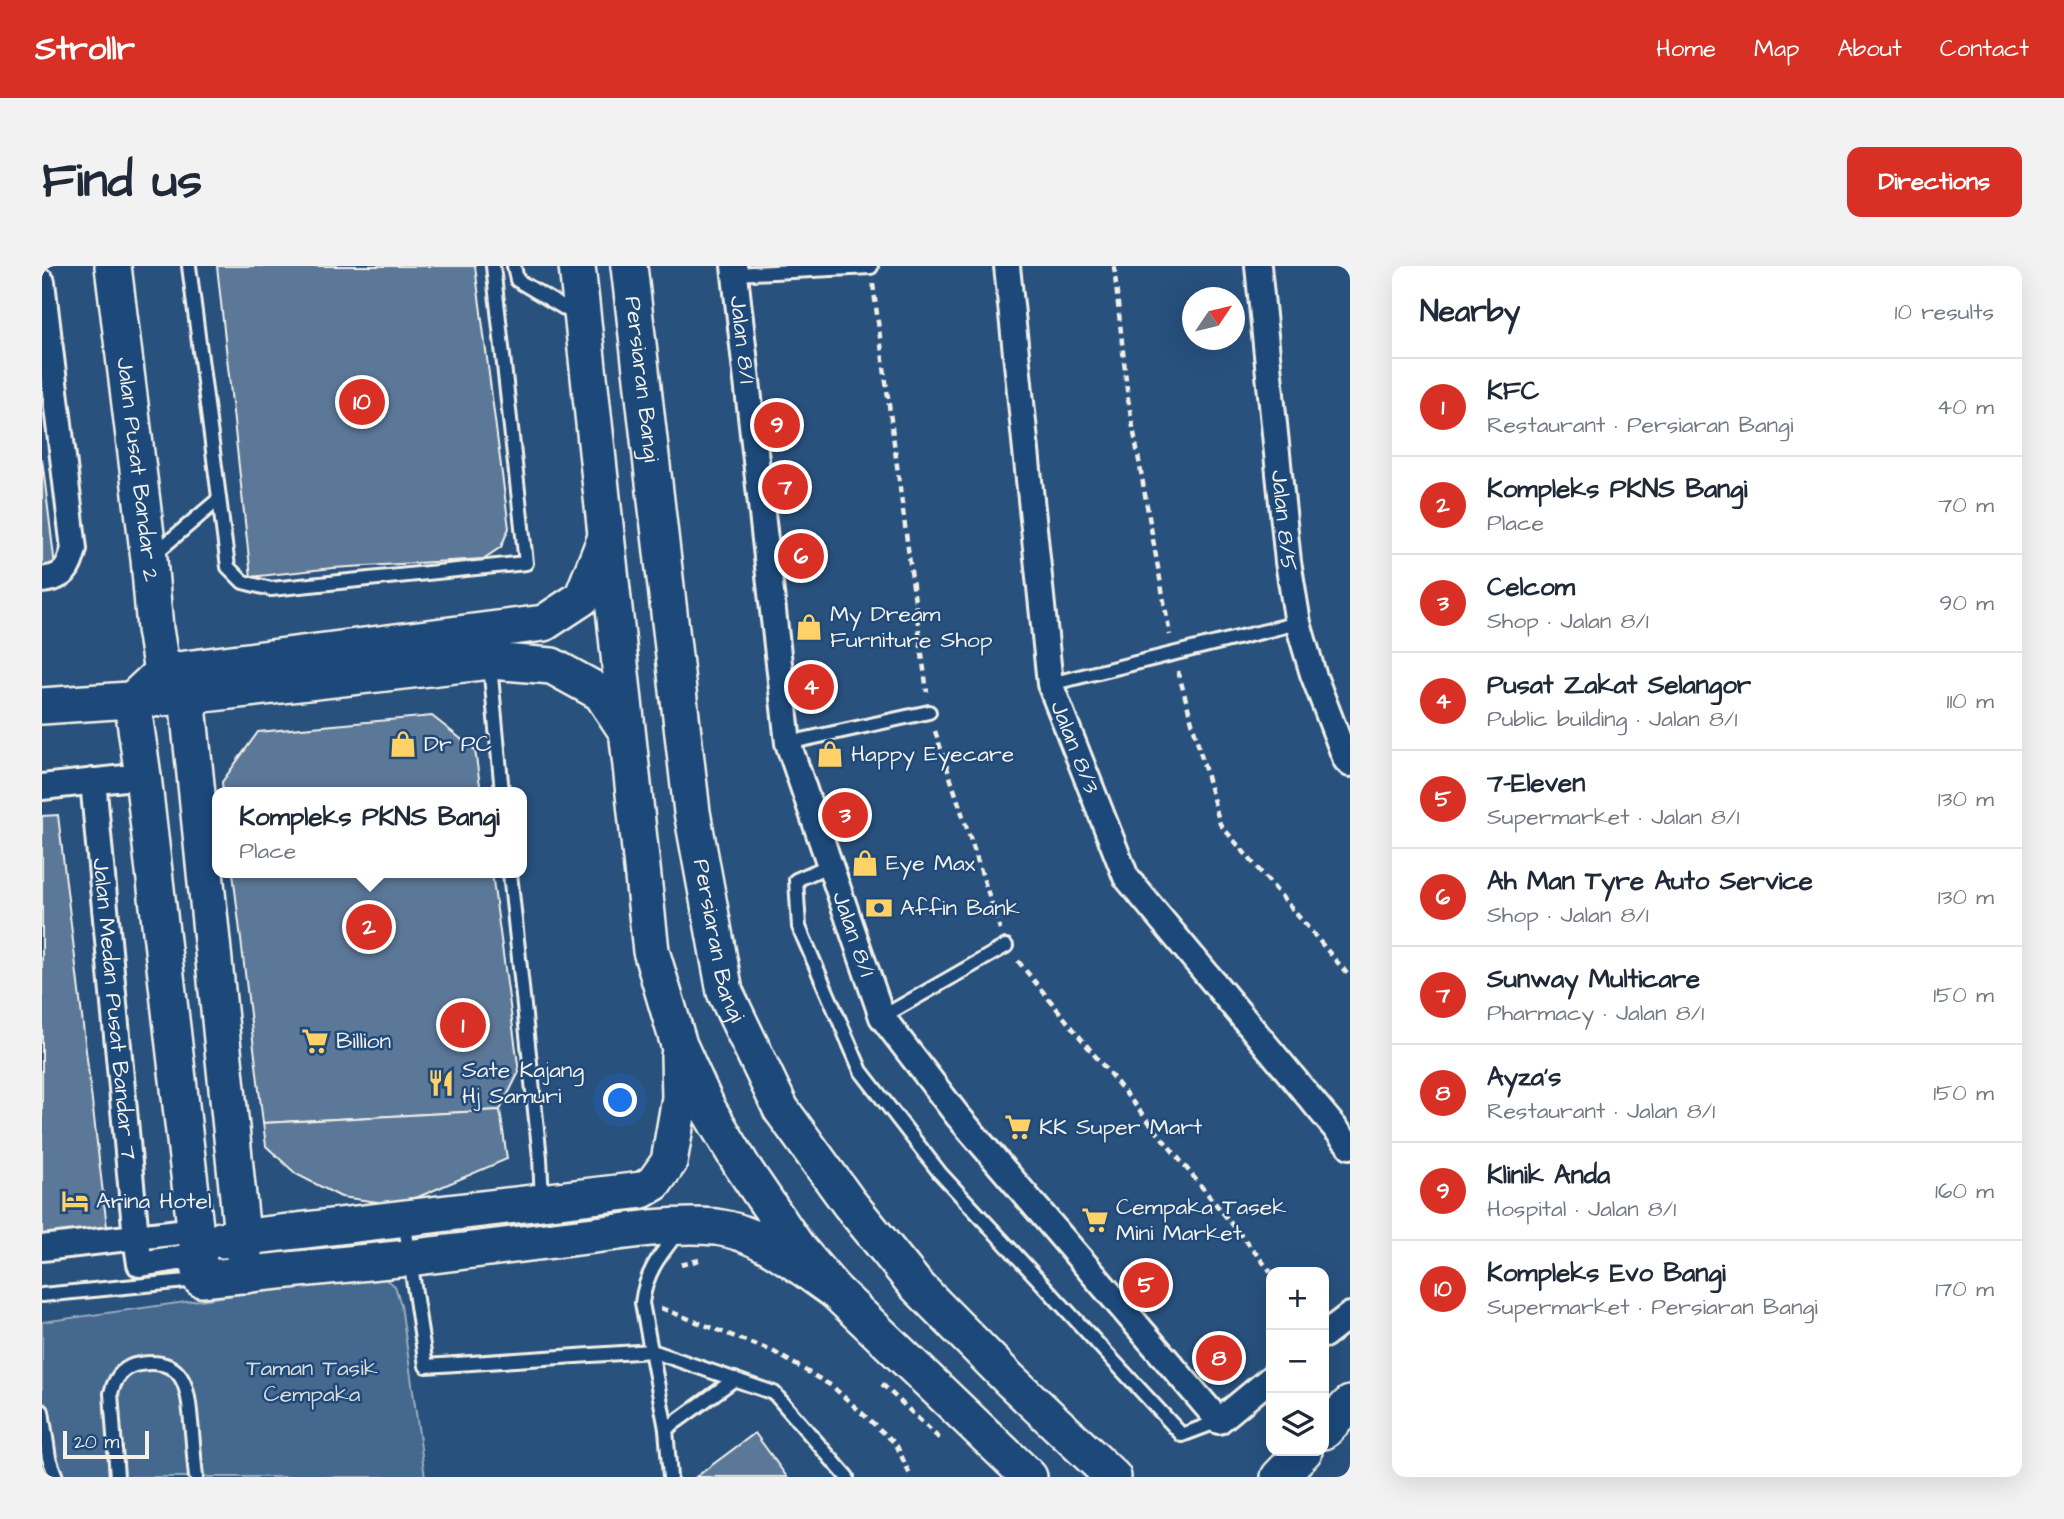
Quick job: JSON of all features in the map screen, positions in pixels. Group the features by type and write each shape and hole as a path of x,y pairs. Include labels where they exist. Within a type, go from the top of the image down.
{"street":[{"name":"Jalan Pusat Bandar 2","path":"113,266 162,672"},
{"path":"577,266 651,951 679,1045 708,1109 742,1166 797,1247 835,1291 1028,1477"},
{"name":"Persiaran Bangi","path":"629,266 692,812 725,992 781,1109 849,1203 915,1284 1010,1380 1113,1477"},
{"name":"Jalan 8/3","path":"1007,266 1050,684 1126,877 1350,1146"},
{"name":"Jalan 8/5","path":"1258,266 1288,562 1298,622 1313,674 1346,760 1350,764"},
{"name":"Jalan 8/1","path":"734,270 788,743 882,1017 957,1115 1219,1421"},
{"path":"42,282 74,549 69,567 58,578 42,580"},
{"path":"132,700 162,672 544,623 582,598 606,537"},
{"path":"42,706 187,696 490,661 552,666 601,693 627,732"},
{"path":"162,672 187,696 246,1275"},
{"path":"132,700 198,1252"},
{"path":"42,787 143,776"},
{"name":"Jalan Medan Pusat Bandar 7","path":"93,781 140,1264 198,1252"},
{"path":"198,1252 243,1237 642,1190 654,1183 669,1163 680,1098 679,1045"},
{"path":"642,1190 668,1227"},
{"path":"198,1252 246,1275 668,1227 719,1227 748,1236 782,1254 835,1291"},
{"path":"42,1248 136,1237"},
{"path":"1329,1331 1350,1315"},
{"path":"1219,1421 1266,1382"},
{"path":"1329,1426 1350,1404"},
{"path":"1279,1477 1299,1456"}],"lane":[{"path":"189,266 228,567 243,582 271,589 526,563 493,266"},
{"path":"514,266 517,280 582,319"},
{"path":"734,270 871,267"},
{"path":"149,559 219,499"},
{"path":"1050,684 1298,622"},
{"path":"490,661 502,787"},
{"path":"788,743 929,712"},
{"path":"830,865 796,880 799,927 861,1071 940,1172 1182,1435 1219,1421"},
{"path":"511,878 540,1158 542,1202"},
{"path":"882,1017 1006,946"},
{"path":"404,1219 426,1366 652,1351 774,1393 847,1477"},
{"path":"668,1227 644,1289 642,1303 666,1429 670,1477"},
{"path":"42,1296 198,1252"},
{"path":"117,1477 111,1393 114,1381 123,1370 137,1364 160,1362 173,1368 183,1380 189,1394 196,1477"},
{"path":"666,1429 735,1379"},
{"path":"42,1411 48,1458 56,1477"}],"path":[{"path":"871,267 929,712 1006,946 1268,1267"},
{"path":"651,1271 670,1280 683,1263 702,1259"},
{"path":"642,1303 665,1309 774,1352 832,1386 896,1444 911,1477"},
{"path":"877,1379 944,1443"}],"green space":[{"name":"Taman Tasik Cempaka","path":"379,1275 395,1286 401,1305 425,1477 42,1477 42,1322"}],"building":[{"path":"217,266 475,266 509,528 501,547 483,559 333,568 251,577"},
{"path":"42,458 55,566 42,568"},
{"path":"432,716 475,750 480,787 222,787 222,782 258,732"},
{"path":"58,815 107,1227 42,1235 42,816"},
{"path":"234,878 493,878 519,1072 500,1110 263,1123"},
{"path":"500,1110 507,1159 418,1197 385,1203 341,1197 296,1174 266,1146 263,1123"},
{"path":"755,1433 787,1477 696,1477"}],"place":[{"name":"Kompleks Evo Bangi","path":"362,402"},
{"name":"Klinik Anda","path":"777,425"},
{"name":"Sunway Multicare","path":"785,487"},
{"name":"Ah Man Tyre Auto Service","path":"801,556"},
{"name":"My Dream Furniture Shop","path":"809,627"},
{"name":"Pusat Zakat Selangor","path":"811,687"},
{"name":"Dr PC","path":"403,744"},
{"name":"Happy Eyecare","path":"830,754"},
{"name":"Celcom","path":"845,815"},
{"name":"Eye Max","path":"865,863"},
{"name":"Affin Bank","path":"879,908"},
{"name":"Kompleks PKNS Bangi","path":"369,927"},
{"name":"KFC","path":"463,1025"},
{"name":"Billion","path":"315,1041"},
{"name":"Sate Kajang Hj Samuri","path":"441,1083"},
{"name":"KK Super Mart","path":"1018,1127"},
{"name":"Arina Hotel","path":"75,1201"},
{"name":"Cempaka Tasek Mini Market","path":"1095,1220"},
{"name":"7-Eleven","path":"1146,1285"},
{"name":"Ayza's","path":"1219,1358"}]}
